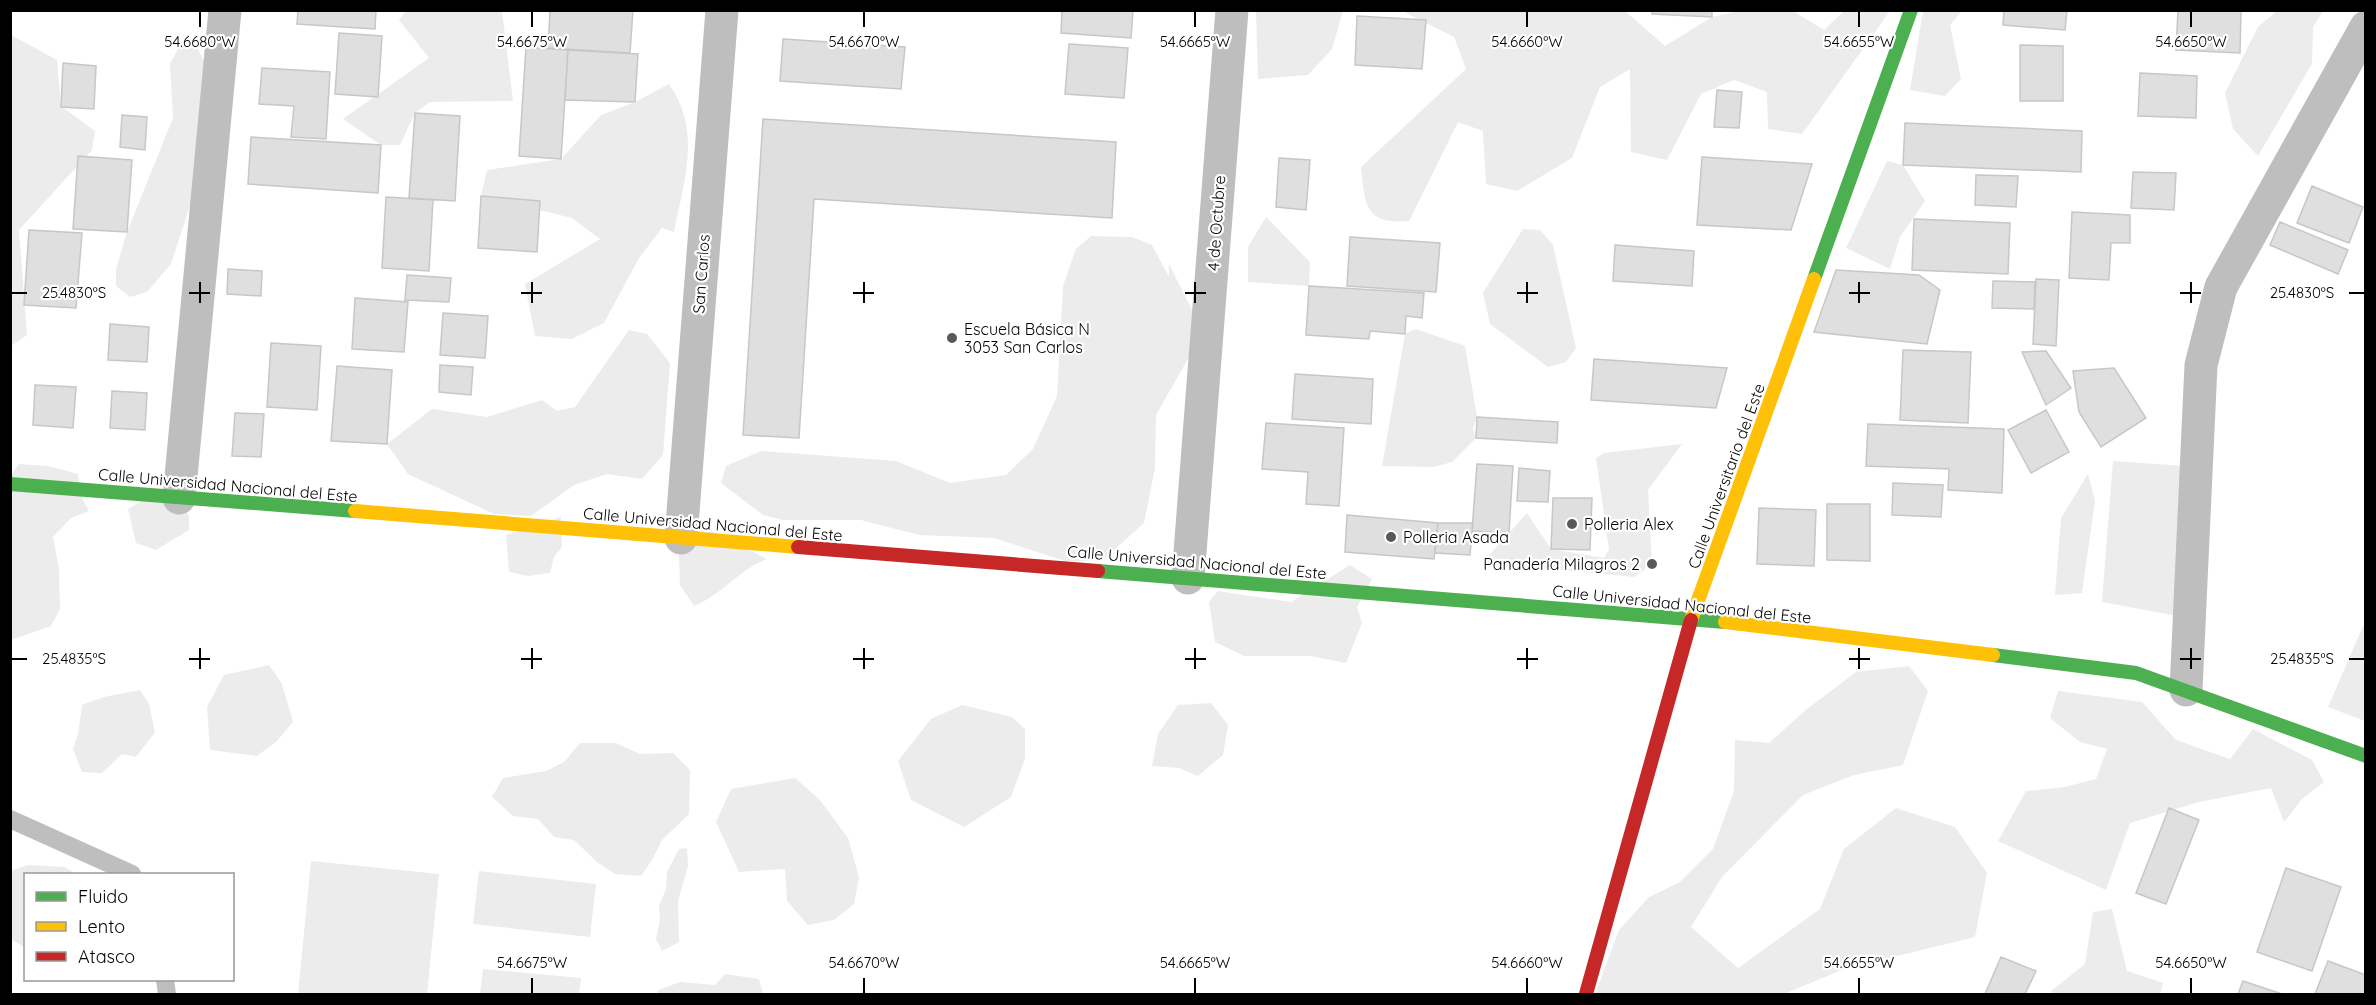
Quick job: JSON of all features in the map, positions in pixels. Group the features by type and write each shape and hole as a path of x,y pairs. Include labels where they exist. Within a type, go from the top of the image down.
{"street":[{"path":"179,498 225,10"},
{"name":"San Carlos","path":"681,538 722,10"},
{"name":"4 de Octubre","path":"1188,578 1232,10"},
{"name":"Calle Universitario del Este","path":"1586,994 1692,618 1911,10"},
{"path":"2186,690 2201,365 2221,287 2366,27"},
{"name":"Calle Universidad Nacional del Este","path":"10,484 1692,618 2136,673 2366,756"}],"lane":[{"path":"10,819 130,873"}],"shaded area":[{"path":"1256,10 1343,11 1332,49 1308,75 1258,79"},
{"path":"1547,10 1551,12 1625,11 1665,46 1712,17 1738,11 1793,11 1824,30 1844,11 1890,11 1802,134 1768,129 1767,92 1734,80 1701,94 1667,160 1631,152 1630,69 1600,87 1572,158 1517,191 1486,184 1483,131 1458,122 1409,221 1394,221 1375,215 1366,201 1361,167 1466,69 1454,37 1406,13 1407,11"},
{"path":"2278,10 2323,11 2313,27 2312,64 2258,156 2233,129 2225,93 2258,27"},
{"path":"405,11 502,11 513,101 430,102 415,113 400,145 381,145 343,119 429,58 399,20"},
{"path":"1923,11 1962,11 1950,25 1961,79 1945,96 1910,90"},
{"path":"11,35 57,60 61,106 95,131 92,150 19,230 27,335 11,346"},
{"path":"179,47 197,47 205,63 205,159 171,264 147,292 130,297 116,286 116,269 127,232 173,118 170,64"},
{"path":"669,84 679,102 688,138 686,175 674,232 662,228 639,258 604,323 572,339 535,336 525,284 600,239 572,218 481,196 487,170 561,159 601,115 635,102"},
{"path":"1887,161 1903,165 1925,201 1900,237 1890,269 1846,248"},
{"path":"1266,217 1310,262 1309,286 1248,282 1248,247"},
{"path":"1523,229 1540,230 1553,245 1576,348 1566,362 1548,367 1490,324 1483,293"},
{"path":"1091,236 1132,237 1152,245 1169,277 1169,264 1194,314 1193,350 1156,415 1155,468 1144,523 1102,561 1065,561 994,538 919,535 861,520 783,520 763,515 721,483 726,466 761,451 896,461 950,483 1006,475 1033,449 1057,396 1063,286 1076,249"},
{"path":"1416,329 1465,346 1477,417 1473,428 1476,438 1452,462 1434,467 1382,466 1405,334"},
{"path":"629,330 647,334 670,363 663,455 642,479 607,474 574,485 531,516 494,514 408,474 387,444 432,409 487,417 542,400 557,411 575,407"},
{"path":"1682,444 1648,490 1652,564 1634,577 1483,562 1527,513 1551,549 1604,558 1609,550 1596,458 1604,453"},
{"path":"2113,461 2185,466 2178,616 2102,602"},
{"path":"19,464 48,466 78,474 82,498 89,511 71,518 53,537 59,569 60,609 51,626 11,640 11,475"},
{"path":"2088,474 2095,501 2082,593 2055,595 2061,518"},
{"path":"169,485 189,516 189,530 156,550 136,543 128,509"},
{"path":"561,517 562,547 554,557 550,573 528,576 509,572 506,535"},
{"path":"701,526 767,559 757,563 714,595 694,606 680,585 679,555"},
{"path":"1350,565 1372,579 1357,607 1362,623 1346,663 1310,656 1244,656 1215,642 1209,602 1218,591 1291,602"},
{"path":"2363,626 2366,627 2365,721 2328,707"},
{"path":"269,665 282,684 293,722 277,741 257,756 210,750 207,707 224,675"},
{"path":"1909,666 1928,691 1903,765 1854,775 1803,795 1722,877 1691,927 1738,968 1820,909 1844,849 1896,808 1955,827 1987,873 1975,937 1844,969 1784,994 1595,994 1619,930 1649,897 1680,882 1713,849 1734,791 1735,740 1769,743 1807,709 1856,672"},
{"path":"140,690 149,704 155,732 136,757 122,754 102,773 82,772 73,749 78,734 82,705 104,697"},
{"path":"2058,691 2142,702 2176,740 2230,759 2253,729 2312,760 2324,782 2302,799 2284,822 2271,788 2199,802 2130,823 2106,890 1998,841 2026,791 2065,787 2096,779 2107,749 2080,742 2050,718"},
{"path":"1211,703 1228,725 1223,755 1198,776 1179,768 1152,766 1158,734 1178,705"},
{"path":"962,705 1012,717 1025,729 1025,759 1011,797 964,827 911,800 898,761 931,719"},
{"path":"580,743 616,743 640,754 673,753 690,770 689,814 662,840 641,876 615,874 597,862 574,840 554,837 538,819 513,816 492,797 503,778 546,771 564,762"},
{"path":"795,778 820,800 848,838 859,877 854,904 834,920 808,925 787,901 785,869 739,872 716,822 731,789"},
{"path":"687,848 688,866 678,901 679,942 662,951 656,939 660,920 659,906 666,889 667,872 679,849"},
{"path":"311,861 439,874 427,994 298,994"},
{"path":"28,865 65,867 74,873 24,873 24,947 11,939 10,871"},
{"path":"479,871 596,884 590,937 473,924"},
{"path":"2112,909 2127,971 2163,983 2160,994 2055,994 2051,991 2085,964 2093,912"},
{"path":"483,969 581,978 579,994 480,994"},
{"path":"725,974 759,979 763,994 657,994 658,990 680,982 715,985"}],"building":[{"path":"298,10 376,10 375,29 297,24"},
{"path":"550,10 633,10 630,53 548,48"},
{"path":"1062,10 1133,10 1131,38 1061,33"},
{"path":"1652,10 1712,10 1712,17 1652,14"},
{"path":"2004,10 2067,10 2065,30 2003,25"},
{"path":"2178,10 2241,10 2240,53 2176,50"},
{"path":"1357,16 1426,20 1422,69 1355,65"},
{"path":"339,33 382,36 378,97 335,94"},
{"path":"783,39 905,47 901,89 780,81"},
{"path":"1069,44 1128,48 1124,98 1065,94"},
{"path":"2020,45 2063,46 2063,101 2020,101"},
{"path":"526,47 568,50 561,159 519,156"},
{"path":"568,50 638,54 635,102 565,100"},
{"path":"63,63 96,66 94,109 61,107"},
{"path":"262,68 330,72 326,139 291,137 294,106 259,104"},
{"path":"2140,73 2197,76 2196,118 2138,116"},
{"path":"1717,90 1742,92 1739,128 1714,127"},
{"path":"415,113 460,116 455,201 409,198"},
{"path":"122,115 147,117 145,150 120,147"},
{"path":"763,119 1116,142 1112,218 814,199 799,438 743,435"},
{"path":"1905,123 2082,131 2081,172 1903,165"},
{"path":"251,137 381,145 378,193 248,184"},
{"path":"78,156 132,160 127,232 73,229"},
{"path":"1702,157 1812,164 1791,230 1697,225"},
{"path":"1279,158 1310,160 1306,210 1276,207"},
{"path":"2133,172 2176,173 2174,210 2131,208"},
{"path":"1976,175 2018,176 2016,207 1975,205"},
{"path":"2312,186 2363,207 2349,243 2297,223"},
{"path":"481,196 540,201 537,252 478,248"},
{"path":"386,197 433,200 429,271 382,268"},
{"path":"2072,212 2130,215 2130,243 2111,243 2109,280 2069,278"},
{"path":"1914,219 2010,223 2008,274 1912,270"},
{"path":"2280,222 2348,250 2338,274 2270,245"},
{"path":"29,230 82,233 76,308 24,305"},
{"path":"1350,237 1440,243 1436,292 1347,286"},
{"path":"1615,245 1694,251 1692,286 1613,281"},
{"path":"228,269 262,271 261,296 227,294"},
{"path":"1836,270 1919,275 1940,290 1927,344 1814,332"},
{"path":"407,275 451,278 449,302 405,300"},
{"path":"2036,279 2059,280 2056,346 2033,344"},
{"path":"1993,281 2035,282 2034,309 1992,308"},
{"path":"1309,286 1424,293 1422,318 1406,316 1405,334 1370,331 1369,339 1306,335"},
{"path":"355,298 408,302 404,352 352,349"},
{"path":"443,313 488,316 485,358 440,355"},
{"path":"110,324 149,327 147,362 108,360"},
{"path":"271,343 321,346 317,410 267,407"},
{"path":"1903,350 1971,352 1968,423 1900,420"},
{"path":"2046,351 2071,388 2046,405 2022,352"},
{"path":"1594,359 1727,368 1716,408 1591,400"},
{"path":"440,365 473,367 471,395 439,392"},
{"path":"337,366 392,370 387,444 331,441"},
{"path":"2114,368 2146,418 2101,447 2079,412 2073,371"},
{"path":"1295,374 1373,379 1371,424 1292,419"},
{"path":"35,385 76,387 73,428 33,425"},
{"path":"112,391 147,393 145,430 110,428"},
{"path":"2046,410 2069,452 2031,473 2008,430"},
{"path":"235,413 264,414 261,457 232,456"},
{"path":"1477,417 1558,422 1557,443 1476,438"},
{"path":"1266,423 1344,428 1339,506 1306,504 1308,472 1262,469"},
{"path":"1868,424 2004,429 2002,493 1948,490 1949,469 1866,466"},
{"path":"1477,464 1513,466 1509,533 1472,531"},
{"path":"1519,468 1550,471 1548,502 1517,501"},
{"path":"1893,483 1943,485 1941,517 1892,515"},
{"name":"Polleria Alex","path":"1553,498 1592,498 1590,550 1551,549"},
{"path":"1827,504 1870,504 1870,561 1827,560"},
{"path":"1759,508 1816,510 1814,566 1757,564"},
{"name":"Polleria Asada","path":"1347,515 1438,523 1434,559 1345,552"},
{"path":"1438,523 1473,523 1470,555 1435,553"},
{"path":"2169,808 2199,820 2166,904 2136,893"},
{"path":"2286,868 2341,887 2312,971 2257,952"},
{"path":"2001,957 2036,971 2025,994 1985,994"},
{"path":"2328,961 2366,975 2366,994 2315,994"},
{"path":"2243,981 2282,994 2238,994"}],"traffic: fast":[{"path":"1814,279 1911,10"},
{"path":"10,484 355,511"},
{"path":"1098,571 1725,622"},
{"path":"1993,655 2136,673 2366,756"}],"traffic: slow":[{"path":"1691,620 1814,279"},
{"path":"355,511 798,547"},
{"path":"1725,622 1993,655"}],"traffic: jam":[{"path":"798,547 1098,571"},
{"path":"1586,994 1691,620"}],"place":[{"name":"Escuela Básica N 3053 San Carlos","path":"952,338"},
{"name":"Polleria Alex","path":"1572,524"},
{"name":"Polleria Asada","path":"1391,537"},
{"name":"Panadería Milagros 2","path":"1652,564"}]}
